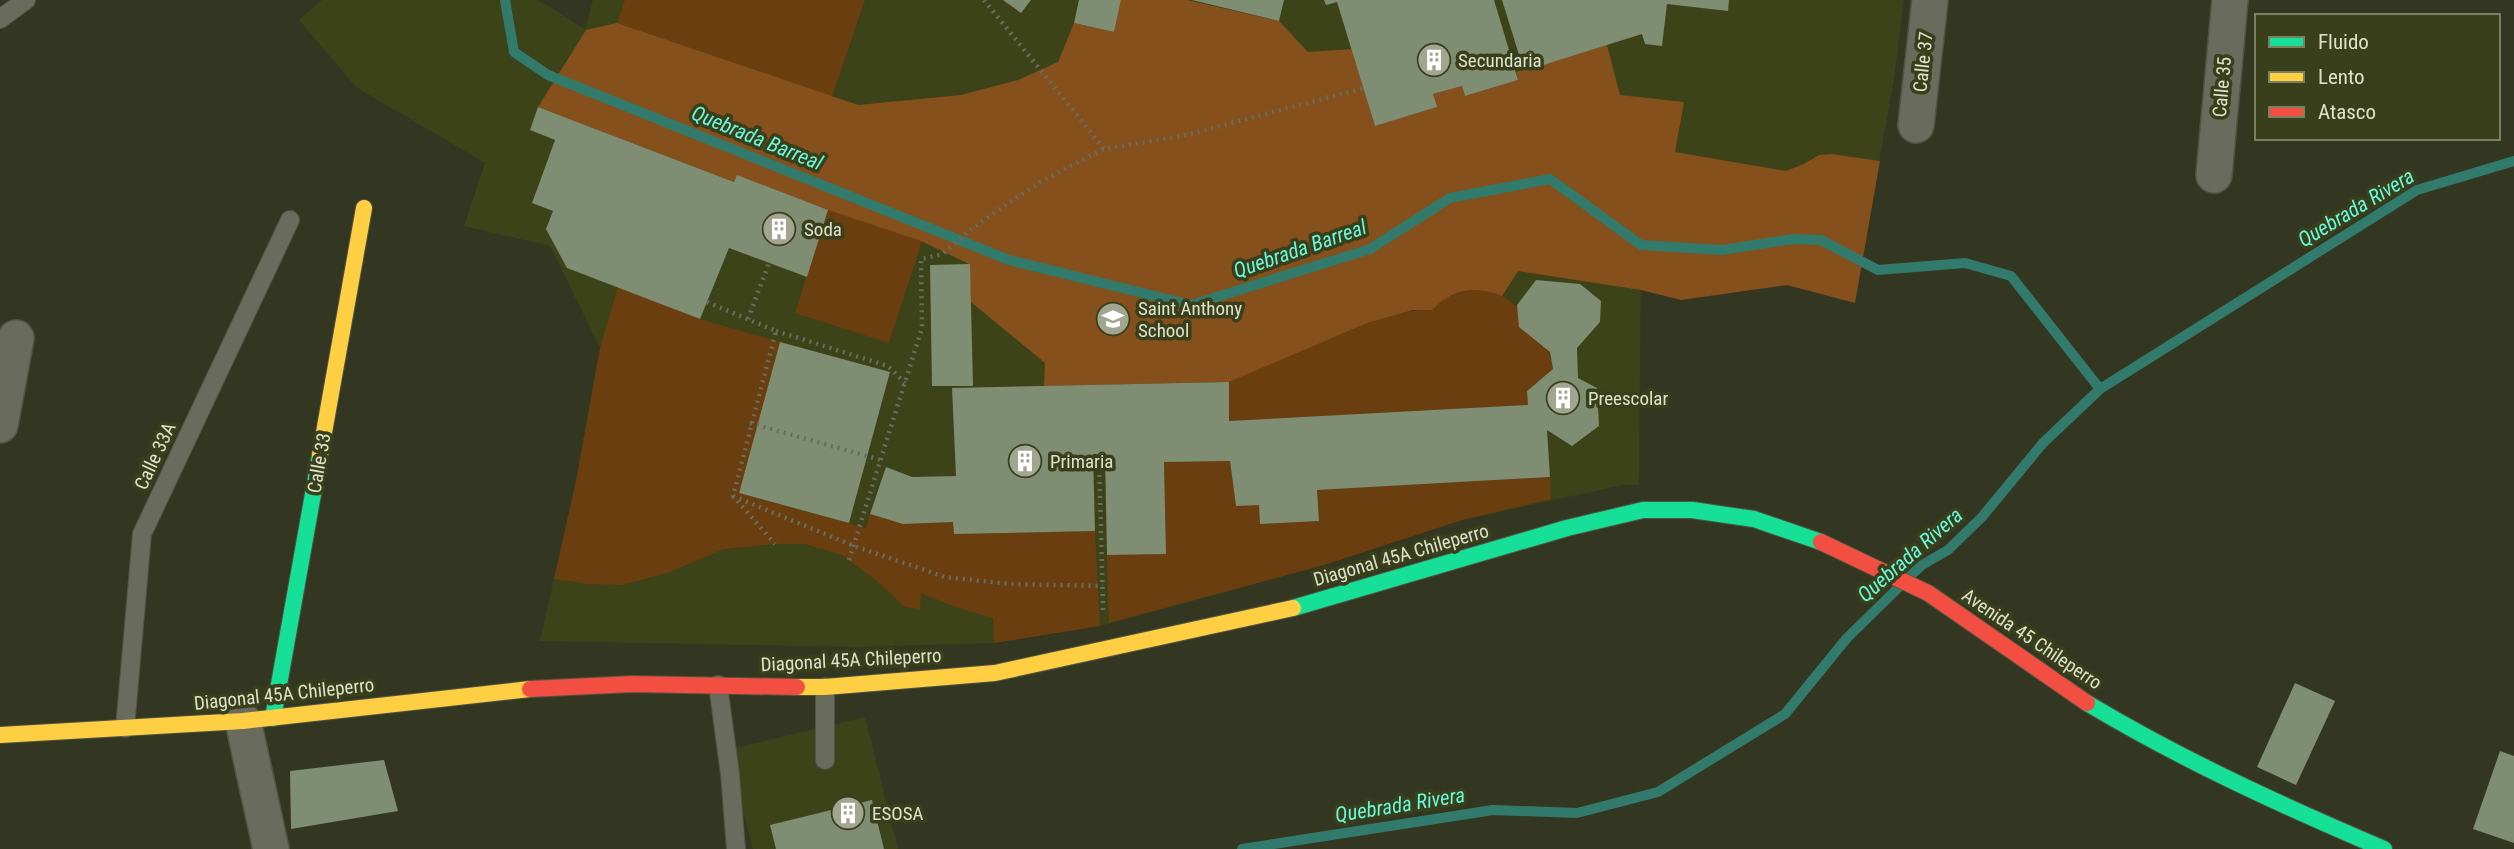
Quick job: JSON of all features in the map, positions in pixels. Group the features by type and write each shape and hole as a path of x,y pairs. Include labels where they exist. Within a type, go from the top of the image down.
{"street":[{"name":"Calle 37","path":"1916,125 1930,0"},
{"name":"Calle 35","path":"2214,174 2230,0"},
{"name":"Calle 33","path":"271,849 258,719 364,208"},
{"path":"0,425 16,338"},
{"name":"Diagonal 45A Chileperro","path":"0,735 258,719 511,690 632,684 825,687 995,673 1282,611 1567,528 1643,510"},
{"name":"Avenida 45 Chileperro","path":"1643,510 1692,510 1754,519 1814,539 1928,593 2068,691 2137,733 2286,807 2384,849"}],"lane":[{"path":"0,19 26,0"},
{"name":"Calle 33A","path":"125,728 142,534 290,220"},
{"path":"719,685 729,760 736,849"},
{"path":"825,687 825,760"}],"path":[{"path":"984,0 1104,149"},
{"path":"849,560 922,328 921,259 943,254 971,229 1049,177 1104,149 1182,135 1364,88"},
{"path":"747,318 769,263"},
{"path":"707,302 776,331 888,366 905,383"},
{"path":"733,496 776,331"},
{"path":"750,423 881,460"},
{"path":"1100,454 1104,650"},
{"path":"733,496 775,544"},
{"path":"733,496 853,546 945,577 1010,584 1103,586"}],"shaded area":[{"name":"Saint Anthony School","path":"322,0 538,0 585,29 593,0 1904,0 1894,79 1861,261 1641,245 1639,485 1623,485 1462,520 1324,565 1104,625 994,643 857,647 540,641 576,481 600,348 550,246 464,226 485,163 356,87 299,20"},
{"path":"625,0 865,0 832,97 617,23"},
{"path":"1121,0 1187,0 1279,21 1308,52 1352,49 1375,126 1436,107 1433,94 1462,86 1465,96 1518,80 1516,72 1607,45 1620,95 1684,102 1675,152 1786,171 1819,155 1831,154 1880,161 1855,303 1787,285 1681,300 1641,290 1518,271 1502,296 1473,290 1456,293 1432,310 1413,310 1367,323 1229,382 1044,386 1045,363 971,302 969,264 921,241 737,176 734,182 538,107 586,30 617,23 858,105 961,95 1018,80 1058,62 1074,23 1114,32"},
{"path":"828,210 922,241 889,343 795,313"},
{"path":"618,287 700,319 780,342 739,493 866,528 870,514 903,524 953,522 954,534 1095,531 1100,626 994,643 993,618 921,593 920,609 904,607 877,581 842,555 805,544 724,549 667,573 622,585 554,579 576,481 600,348"},
{"path":"1469,290 1491,292 1515,305 1547,348 1553,369 1527,391 1528,405 1229,421 1229,382 1357,326 1384,317 1431,310 1443,298"},
{"path":"1230,461 1236,505 1259,505 1261,524 1319,521 1317,490 1550,477 1551,499 1462,520 1324,565 1109,623 1107,555 1166,553 1164,462"},
{"path":"865,717 898,849 753,849 728,750"}],"building":[{"path":"1003,0 1031,0 1021,13"},
{"path":"1079,0 1121,0 1114,32 1074,23"},
{"path":"1192,0 1284,0 1279,21"},
{"name":"Secundaria","path":"1324,0 1494,0 1518,80 1465,96 1462,86 1433,94 1437,107 1375,126 1337,2 1326,5"},
{"name":"Secundaria","path":"1502,0 1729,0 1728,11 1667,4 1662,46 1645,44 1642,34 1524,71"},
{"path":"538,107 734,182 737,175 828,210 807,277 729,248 700,319 567,268 546,229 553,211 532,203 555,140 530,130"},
{"path":"970,264 973,386 932,386 930,265"},
{"path":"1536,280 1580,284 1601,301 1600,322 1577,348 1578,378 1597,388 1599,426 1572,446 1547,430 1550,477 1317,490 1319,521 1260,524 1259,505 1236,506 1230,461 1164,462 1166,554 1107,555 1105,454 1093,454 1095,531 954,534 953,522 903,524 870,514 886,467 912,477 956,476 952,388 1229,382 1229,421 1528,405 1527,391 1553,369 1550,352 1519,327 1517,305"},
{"path":"780,342 890,372 849,523 739,493"},
{"path":"2295,683 2335,701 2296,785 2257,767"},
{"path":"2500,751 2514,756 2514,843 2473,829"},
{"path":"384,760 398,811 291,829 290,771"},
{"name":"ESOSA","path":"872,800 884,849 776,849 770,825"}],"waterway":[{"name":"Quebrada Barreal","path":"505,0 514,52 548,75 1009,260 1191,305 1370,249 1450,198 1550,179 1641,245 1722,250 1793,239 1821,240 1878,270 1965,263 2011,276 2100,389"},
{"name":"Quebrada Rivera","path":"1911,575 1922,565 1948,550 1982,517 2043,443 2100,389 2417,190 2514,161"},
{"name":"Quebrada Rivera","path":"1242,849 1493,810 1577,813 1658,792 1785,714 1847,638 1899,587"}],"traffic: fast":[{"path":"273,718 320,455"},
{"path":"1293,608 1567,528 1643,510 1692,510 1754,519 1821,542"},
{"path":"2087,703 2159,744 2233,781 2384,849"}],"traffic: slow":[{"path":"320,455 364,208"},
{"path":"797,687 995,673 1293,608"},
{"path":"0,735 243,721 530,689"}],"traffic: jam":[{"path":"1821,542 1928,593 2087,703"},
{"path":"530,689 632,684 797,687"}],"place":[{"name":"Secundaria","path":"1434,60"},
{"name":"Soda","path":"779,229"},
{"name":"Saint Anthony School","path":"1113,319"},
{"name":"Preescolar","path":"1563,398"},
{"name":"Primaria","path":"1025,461"},
{"name":"ESOSA","path":"848,813"}]}
